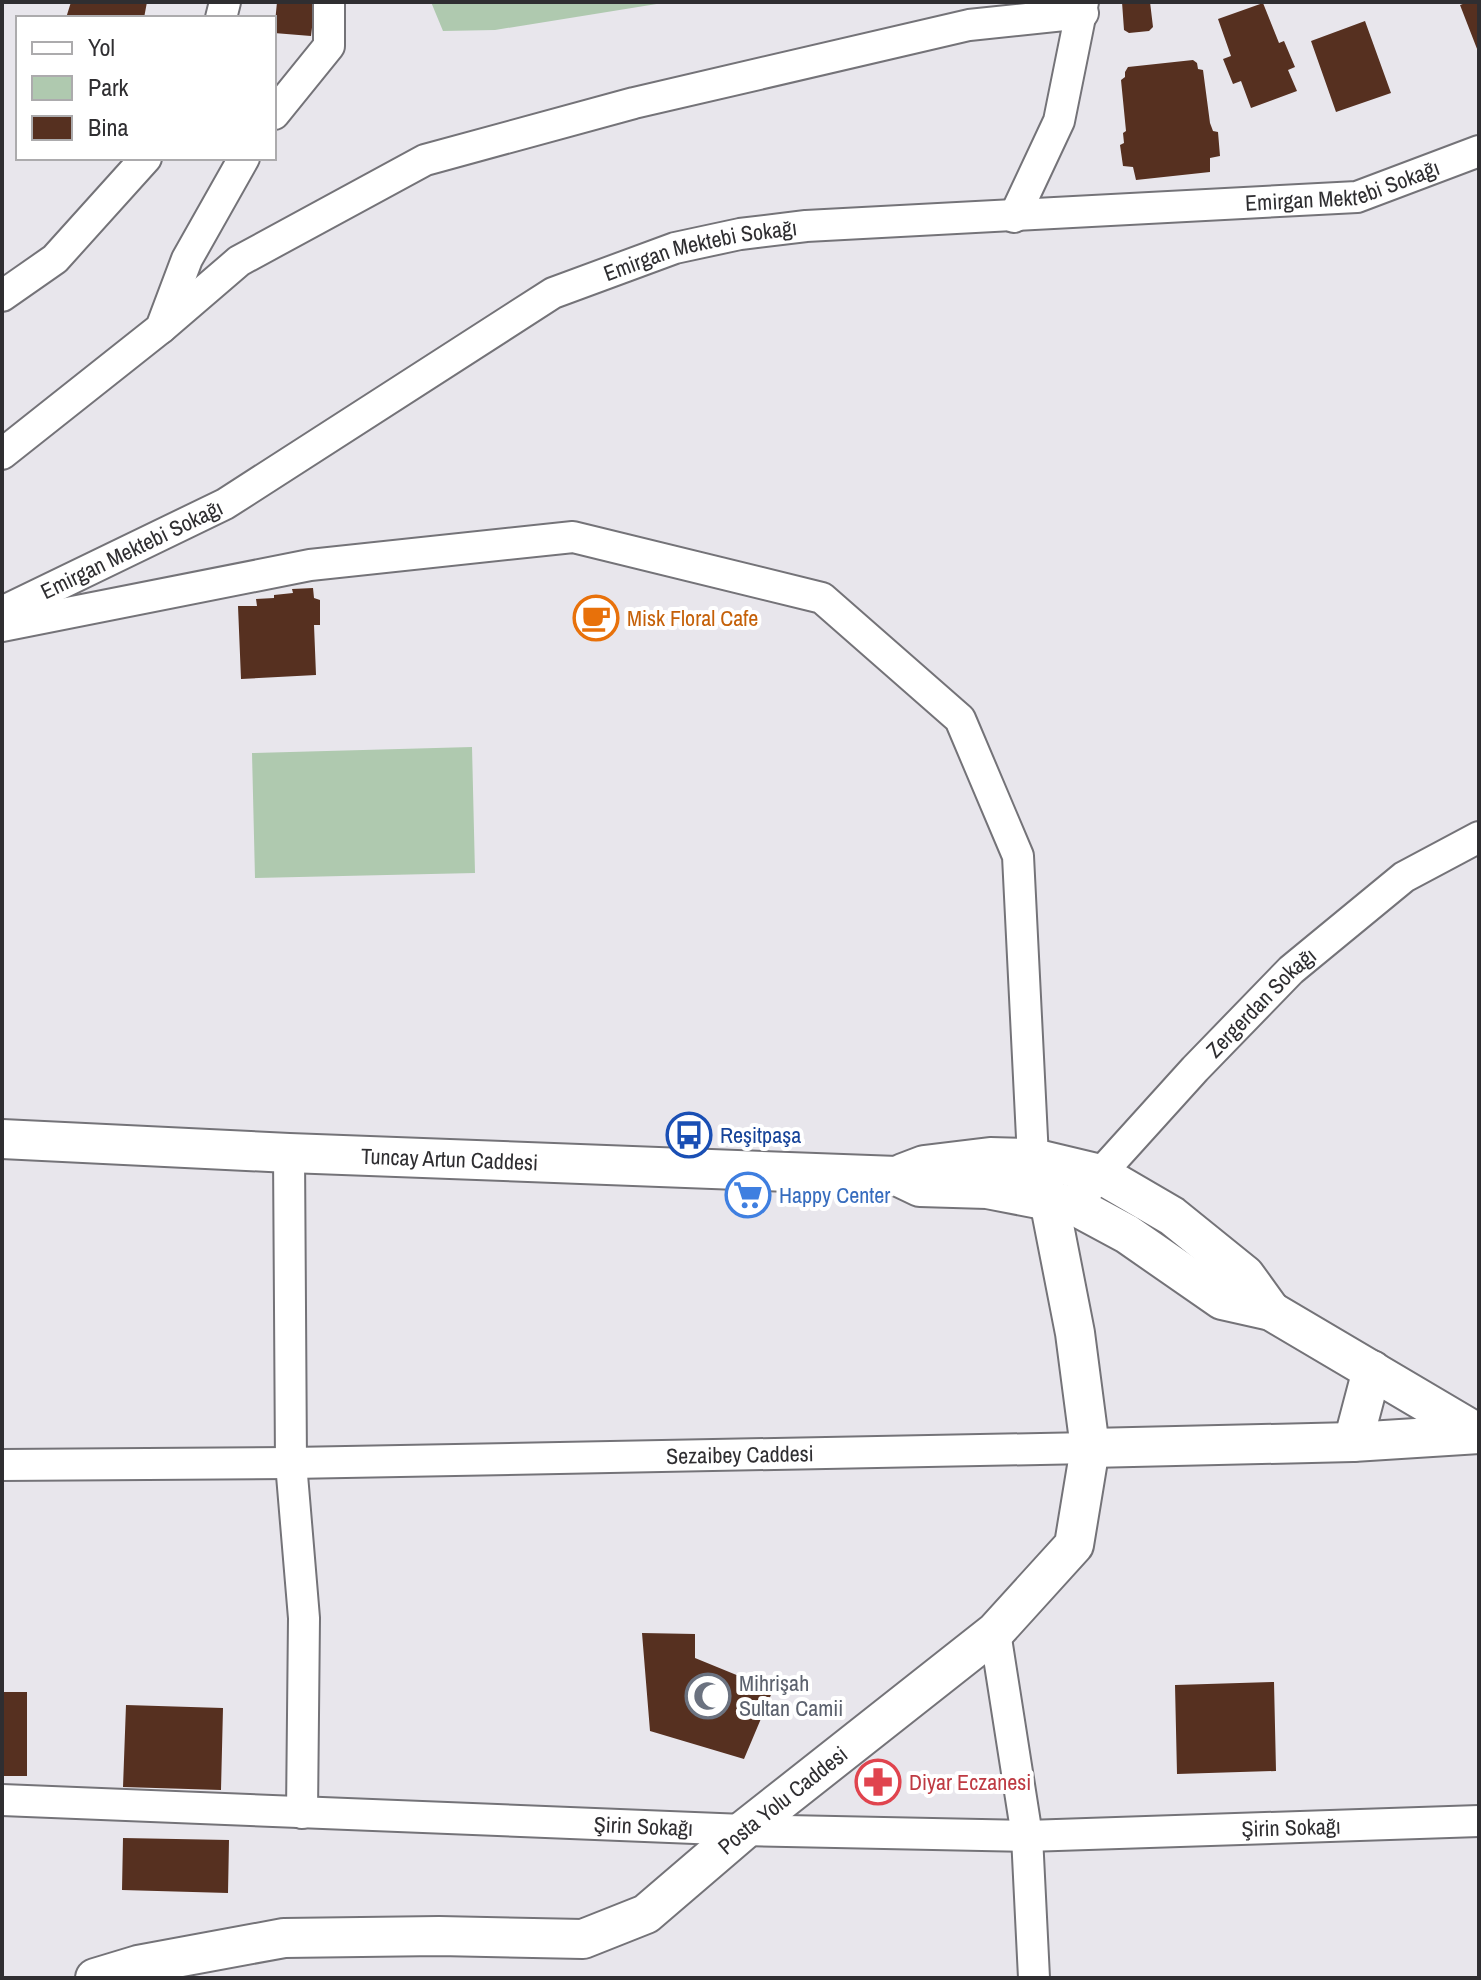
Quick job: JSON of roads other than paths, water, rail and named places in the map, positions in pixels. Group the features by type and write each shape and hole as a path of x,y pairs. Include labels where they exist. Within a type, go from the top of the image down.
{"street":[{"path":"276,112 329,46 329,2"},
{"path":"2,454 161,328 239,261 425,160 634,103 969,25 1083,7 1059,121 1014,217"},
{"name":"Emirgan Mektebi Sokağı","path":"2,612 225,504 553,293 675,248 740,234 806,226 1357,197 1479,151"},
{"path":"2,296 55,259 144,160"},
{"path":"161,328 187,259 243,160"},
{"path":"2,626 310,565 573,537 822,598 960,719 1018,856 1033,1158"},
{"name":"Zergerdan Sokağı","path":"1062,1203 1100,1174 1195,1069 1291,970 1404,877 1479,837"},
{"name":"Tuncay Artun Caddesi","path":"2,1139 897,1176"},
{"path":"289,1153 291,1463 304,1618 302,1813"},
{"path":"897,1176 924,1165 990,1157 1033,1158 1100,1174 1172,1216 1245,1275 1271,1311"},
{"name":"Posta Yolu Caddesi","path":"95,1978 138,1965 284,1938 439,1936 583,1939 646,1914 744,1830 995,1632 1074,1545 1090,1448 1062,1203 1033,1158"},
{"path":"897,1176 920,1187 987,1189 1062,1203 1127,1234 1222,1300 1271,1311 1479,1434"},
{"path":"1353,1442 1372,1370"},
{"name":"Sezaibey Caddesi","path":"2,1465 291,1463 1090,1448 1353,1442 1479,1434"},
{"path":"995,1632 1027,1836 1034,1978"},
{"name":"Şirin Sokağı","path":"2,1800 744,1830 1027,1836 1479,1821"}],"place":[{"name":"Misk Floral Cafe","path":"596,618"},
{"name":"Reşitpaşa","path":"689,1135"},
{"name":"Happy Center","path":"748,1195"},
{"name":"Mihrişah Sultan Camii","path":"708,1696"},
{"name":"Diyar Eczanesi","path":"878,1782"}]}
